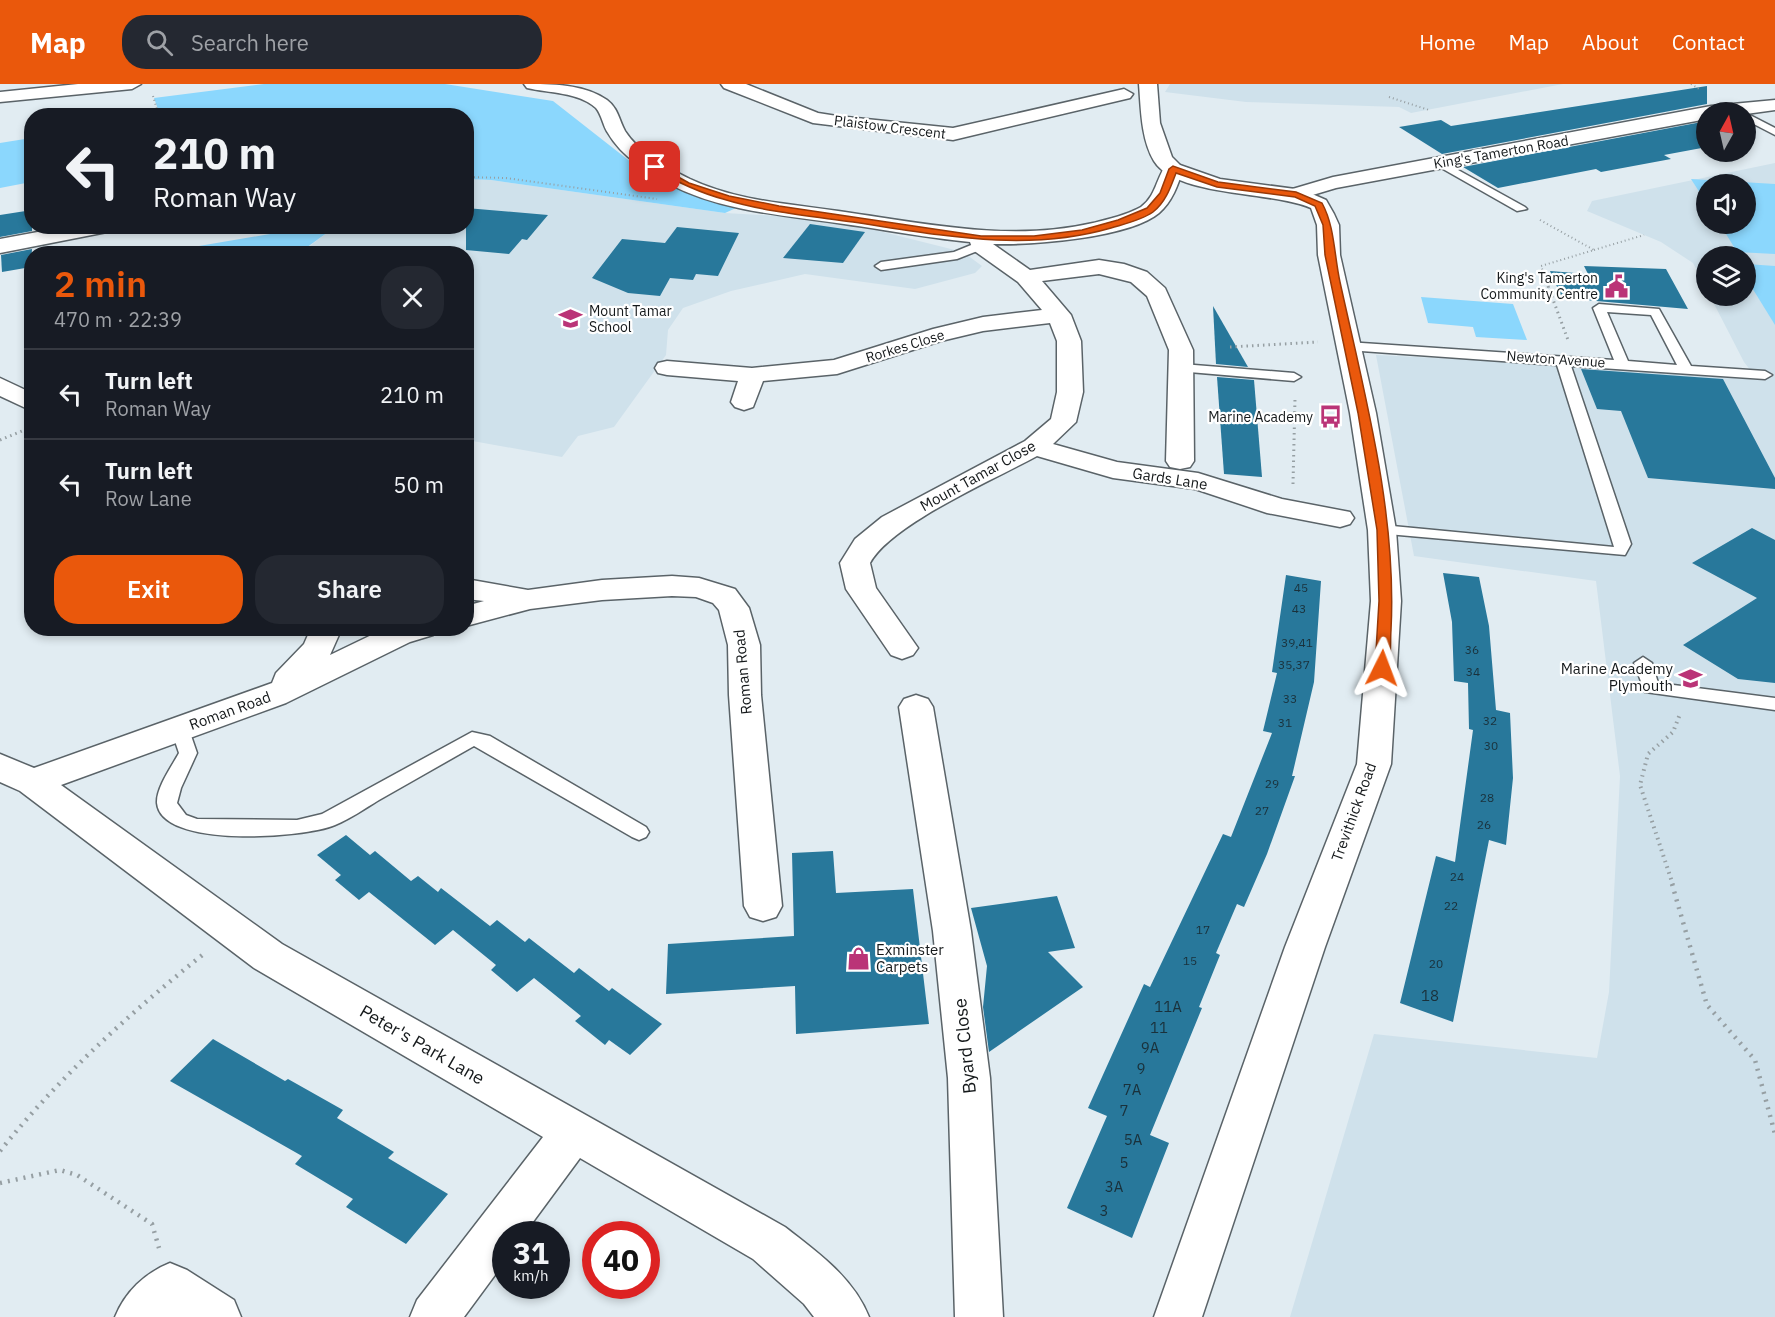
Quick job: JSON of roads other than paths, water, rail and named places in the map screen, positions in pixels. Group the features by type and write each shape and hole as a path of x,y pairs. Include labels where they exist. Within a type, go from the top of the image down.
{"street":[{"path":"0,97 132,84"},
{"path":"533,84 572,92 604,106 624,142 655,167 687,184 726,198 779,209 981,242 1083,233 1121,222 1150,210 1164,194 1173,169"},
{"path":"572,92 593,84"},
{"name":"Plaistow Crescent","path":"730,84 829,120 952,135 1124,94"},
{"path":"1081,86 1124,94 1148,90 1151,123 1161,153 1173,169 1217,184 1296,194"},
{"path":"1756,109 1775,105"},
{"name":"King's Tamerton Road","path":"1296,194 1333,183 1696,115"},
{"name":"Trevithick Road","path":"1178,1317 1305,947 1374,764 1382,680 1386,601 1383,530 1363,413 1329,255 1328,225 1319,204 1296,194"},
{"path":"0,246 64,234"},
{"name":"Mount Tamar Close","path":"902,648 861,589 855,563 865,545 892,523 1034,447 1063,422 1070,392 1070,341 1059,315 1026,277 981,242"},
{"path":"1026,277 1069,269 1099,267 1139,277 1157,293 1180,350 1182,368 1180,461"},
{"name":"Rorkes Close","path":"667,368 752,375 837,367 933,336 982,324 1059,315"},
{"path":"744,402 752,375"},
{"path":"0,386 24,399"},
{"name":"Gards Lane","path":"1034,447 1113,470 1151,477 1198,481 1277,507 1340,518"},
{"name":"Roman Road","path":"474,614 530,599 602,590 672,586 713,591 724,596 734,608 744,645 745,695 763,906"},
{"path":"474,590 530,599"},
{"path":"274,695 318,649 324,636"},
{"name":"Roman Road","path":"16,775 180,729 274,695 397,636"},
{"name":"Byard Close","path":"916,707 952,931 969,1078 979,1317"},
{"name":"Peter's Park Lane","path":"16,775 268,956 768,1244 821,1287 845,1317"},
{"path":"434,1317 573,1132"},
{"path":"154,1302 218,1317"}],"lane":[{"path":"1756,121 1775,132"},
{"path":"1440,163 1521,209"},
{"path":"881,266 957,255 981,242"},
{"path":"1622,364 1599,308 1655,312 1686,369"},
{"name":"Newton Avenue","path":"1347,343 1764,375"},
{"path":"1383,530 1620,552 1623,544 1569,360"},
{"path":"1182,368 1294,377"},
{"path":"1643,663 1651,688 1775,704"},
{"path":"180,729 188,753 171,788 167,803 171,813 179,820 197,826 297,828 314,825 328,820 472,739 483,741 639,832"}],"place":[{"name":"King's Tamerton Community Centre","path":"1616,286"},
{"name":"Mount Tamar School","path":"571,319"},
{"name":"Marine Academy","path":"1331,417"},
{"name":"Marine Academy Plymouth","path":"1691,678"},
{"name":"Exminster Carpets","path":"858,959"}]}
